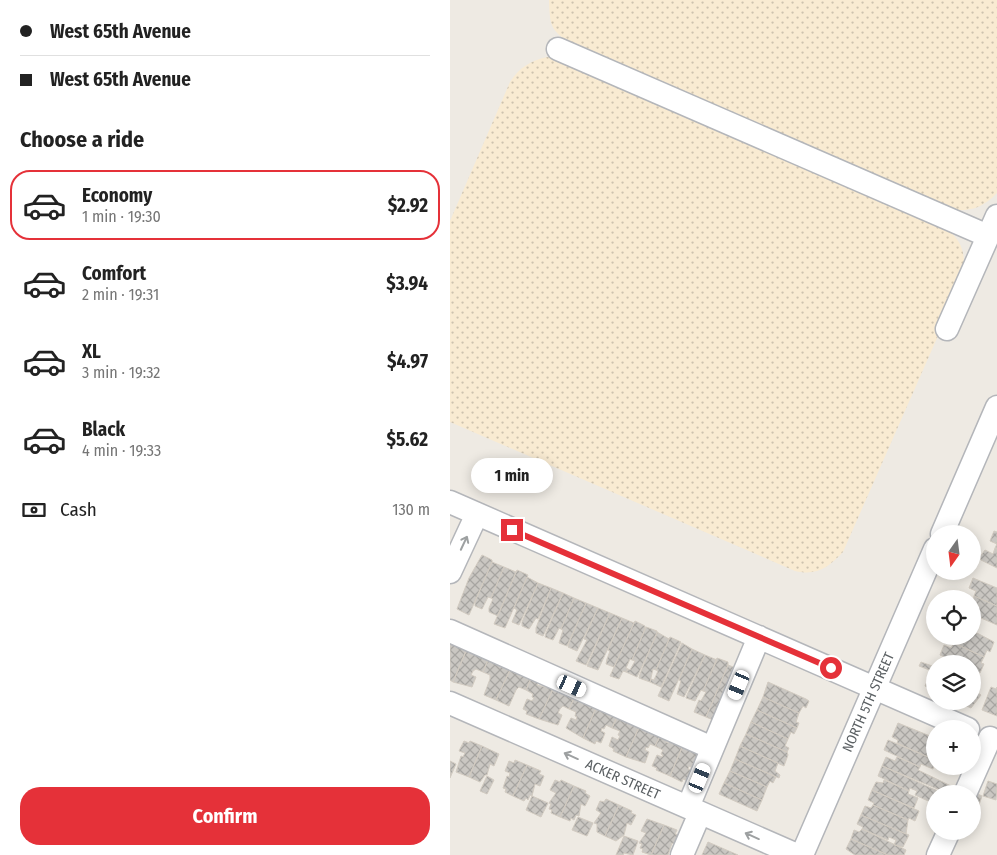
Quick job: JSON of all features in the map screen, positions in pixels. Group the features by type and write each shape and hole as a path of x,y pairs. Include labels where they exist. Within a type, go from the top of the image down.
{"street":[{"path":"558,49 994,226 947,329"},
{"path":"946,525 997,407"},
{"path":"450,502 947,720"},
{"path":"450,572 477,514"},
{"name":"NORTH 5TH STREET","path":"802,855 926,570"},
{"path":"450,632 712,748"},
{"path":"682,855 712,748 759,637"},
{"name":"ACKER STREET","path":"450,703 797,855"},
{"path":"968,785 986,737"},
{"path":"938,855 945,840"}],"sand":[{"path":"549,0 997,0 997,193 985,203 967,210 945,209 572,44 555,31 551,22"},
{"path":"547,57 564,59 940,223 958,241 963,253 963,279 843,552 822,569 810,572 795,571 450,422 450,221 510,82 526,65"}],"building":[{"path":"994,531 997,532 997,544 990,541"},
{"path":"995,548 997,549 997,568 981,560 981,556 985,550 993,554"},
{"path":"482,555 492,560 492,562 469,615 457,609 469,578"},
{"path":"492,562 504,567 491,598 488,597 482,609 475,606 475,602"},
{"path":"504,567 516,572 498,616 489,612 489,608 493,599 491,598"},
{"path":"517,570 528,575 505,628 494,624"},
{"path":"527,577 538,583 519,625 512,622 517,610 514,608"},
{"path":"972,580 978,580 997,588 997,606 981,599 981,590 969,588"},
{"path":"538,583 551,588 538,619 536,618 529,629 522,626 522,622"},
{"path":"551,588 563,593 543,636 536,633 536,628"},
{"path":"563,593 574,598 561,629 559,628 553,640 545,637"},
{"path":"574,598 586,603 567,646 559,643 563,630 561,629"},
{"path":"981,599 997,606 997,625 981,618"},
{"path":"586,603 598,608 577,651 568,647"},
{"path":"598,608 610,613 586,665 576,661 587,640 584,639"},
{"path":"610,613 622,618 598,670 587,666"},
{"path":"622,618 634,623 614,667 606,664 610,651 608,650"},
{"path":"635,621 645,626 645,629 632,660 630,659 626,668 628,669 626,672 623,671 619,679 610,676"},
{"path":"646,627 657,631 657,634 637,677 626,672 628,669 630,670 635,661 632,660"},
{"path":"657,632 669,639 656,670 653,669 650,682 639,678"},
{"path":"981,635 994,642 990,652 987,650 984,657 958,645 981,645"},
{"path":"670,637 681,642 661,687 650,682 651,679 654,680 658,671 656,670"},
{"path":"450,641 466,651 453,682 450,680"},
{"path":"682,643 692,649 669,701 658,696"},
{"path":"944,645 951,648 953,645 958,645 980,655 940,655"},
{"path":"692,649 705,655 684,697 677,694 681,681 679,680"},
{"path":"466,651 489,657 483,672 476,669 473,671 471,675 476,677 472,687 453,682"},
{"path":"705,655 717,660 703,691 701,690 695,701 686,698"},
{"path":"489,658 510,670 496,700 484,695 490,675 483,672"},
{"path":"717,658 728,662 728,665 706,717 694,712 699,700 701,701 706,692 703,691"},
{"path":"921,662 926,664 926,669 919,666"},
{"path":"728,665 741,670 718,722 706,717"},
{"path":"510,670 532,676 526,690 519,687 516,690 509,706 496,700"},
{"path":"532,676 540,679 537,685 553,689 539,719 526,714 527,711 523,709 527,699 532,701 534,698 532,697 533,694 526,690"},
{"path":"768,682 809,701 806,708 803,706 799,713 763,697"},
{"path":"991,687 996,689 997,687 997,716 982,710"},
{"path":"553,689 576,694 569,709 563,706 560,709 558,713 562,715 558,725 539,719"},
{"path":"576,694 596,708 583,738 566,728 571,718 576,720 577,717 575,716 576,712 569,709"},
{"path":"763,697 799,713 796,722 799,723 797,728 757,710"},
{"path":"596,708 619,713 612,728 606,725 604,729 602,728 601,731 605,733 601,743 596,741 595,744 583,738"},
{"path":"757,710 797,728 794,734 791,732 788,739 751,722"},
{"path":"618,714 639,727 626,757 613,751 614,749 609,746 612,737 618,740 620,736 618,735 620,731 612,728"},
{"path":"751,722 788,739 785,746 789,748 787,752 746,734"},
{"path":"898,723 926,734 926,756 897,743 898,740 892,737"},
{"path":"639,727 661,734 655,746 650,744 648,748 646,747 645,750 649,752 645,763 626,757"},
{"path":"661,734 668,737 666,742 669,743 670,740 683,745 670,776 656,770 657,768 652,766 657,755 662,757 663,755 661,754 663,750 655,746"},
{"path":"746,734 787,752 788,755 784,766 740,746"},
{"path":"888,740 926,756 926,766 921,764 920,767 884,750"},
{"path":"464,741 469,743 470,741 482,746 469,777 456,772 461,756 463,757 465,753 459,751"},
{"path":"683,745 702,752 697,765 693,763 691,767 689,766 688,769 692,771 688,781 683,779 682,782 670,776"},
{"path":"482,746 499,754 494,766 490,764 487,775 480,782 469,777"},
{"path":"740,746 778,763 775,771 780,775 779,778 735,759"},
{"path":"886,757 895,761 897,757 920,767 918,770 926,775 949,785 928,785 882,766"},
{"path":"735,759 776,777 773,783 770,781 767,787 730,771"},
{"path":"515,760 527,765 513,796 505,792 506,789 503,788 510,773 505,771 509,761 514,763"},
{"path":"450,761 456,764 450,778"},
{"path":"527,765 541,771 539,774 544,776 540,786 535,784 532,796 530,795 528,800 526,798 524,801 513,796"},
{"path":"882,766 926,786 926,800 915,795 917,791 910,788 909,791 878,776"},
{"path":"730,771 767,787 762,800 724,783"},
{"path":"487,776 494,780 487,794 480,791"},
{"path":"555,780 560,782 561,780 574,786 560,817 551,813 552,810 549,809 551,804 549,803 556,793 550,790"},
{"path":"884,780 909,791 908,794 918,798 914,808 872,790 876,782 883,783"},
{"path":"988,781 997,784 996,800 983,796"},
{"path":"724,783 762,800 757,811 719,794"},
{"path":"574,786 586,791 585,793 590,796 585,806 581,804 579,816 576,815 574,820 571,818 570,821 560,817"},
{"path":"872,790 919,811 915,821 909,818 908,820 873,805 874,803 868,800"},
{"path":"532,796 548,803 541,817 526,810"},
{"path":"606,799 619,805 605,836 597,832 597,824 594,823 601,813 596,810 600,801 604,802"},
{"path":"619,805 636,815 631,825 627,823 624,835 616,841 605,836"},
{"path":"873,805 908,820 906,834 861,815 865,806 871,808"},
{"path":"861,815 909,835 903,847 894,845 896,840 889,837 888,840 862,829 863,827 857,824"},
{"path":"578,817 593,823 587,836 572,830"},
{"path":"647,819 664,825 651,855 642,852 643,849 640,848 642,844 639,843 646,833 641,831"},
{"path":"664,825 677,830 675,834 682,836 677,846 672,843 668,855 651,855"},
{"path":"862,829 906,850 904,855 888,855 851,839 854,830 859,832"},
{"path":"624,836 638,841 633,855 624,853 623,855 616,855"},
{"path":"851,839 888,855 855,855 846,849"},
{"path":"708,842 738,855 702,855"}],"route":[{"path":"512,530 831,668"}]}
